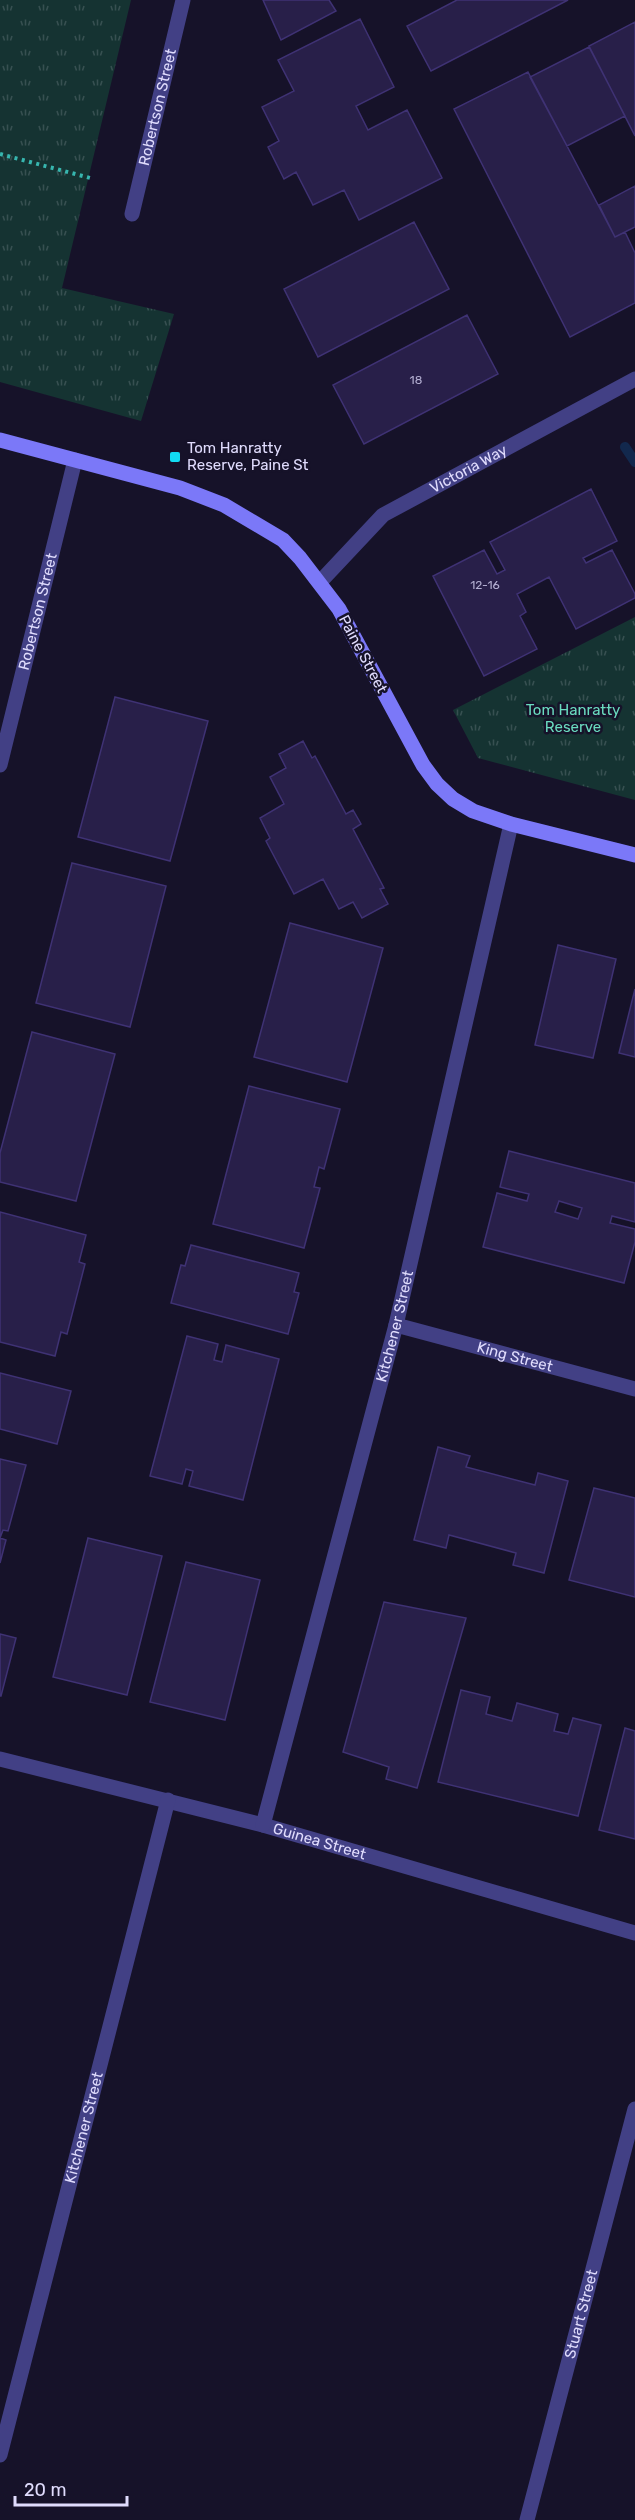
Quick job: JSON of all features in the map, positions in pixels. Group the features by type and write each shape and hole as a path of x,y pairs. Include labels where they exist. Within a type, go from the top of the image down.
{"main road":[{"name":"Paine Street","path":"0,440 180,488 224,505 283,540 320,582 339,609 410,743 437,784 453,800 472,811 511,824 635,855"}],"street":[{"name":"Robertson Street","path":"132,214 183,0"},
{"name":"Victoria Way","path":"320,582 383,515 635,380"},
{"name":"Robertson Street","path":"0,765 75,460"},
{"name":"Kitchener Street","path":"263,1825 396,1325 511,824"},
{"name":"King Street","path":"396,1325 635,1389"},
{"name":"Guinea Street","path":"0,1759 263,1825 635,1933"},
{"name":"Kitchener Street","path":"0,2455 168,1800"},
{"name":"Stuart Street","path":"528,2520 635,2109"}],"path":[{"path":"0,154 94,179"}],"green space":[{"path":"0,0 131,0 62,288 174,314 141,421 0,382"},
{"name":"Tom Hanratty Reserve","path":"635,617 635,800 478,758 453,710"}],"building":[{"path":"263,0 329,0 336,11 281,40"},
{"path":"457,0 568,0 431,71 407,26"},
{"path":"360,19 394,87 356,106 368,130 407,110 442,178 359,220 344,190 313,205 296,172 284,179 268,147 279,141 262,107 294,91 278,60"},
{"path":"635,22 635,136 589,46"},
{"path":"589,47 625,116 567,146 530,77"},
{"path":"528,72 615,237 625,232 635,253 635,303 570,337 454,109"},
{"path":"635,186 635,227 615,237 599,205"},
{"path":"414,222 449,289 318,357 284,289"},
{"path":"467,315 498,374 364,444 333,385"},
{"path":"591,489 617,541 583,558 586,563 612,550 635,598 576,629 549,577 517,594 526,612 520,616 537,649 484,676 433,576 484,550 497,574 505,570 490,542"},
{"path":"115,697 208,721 170,861 78,837"},
{"path":"303,741 312,758 315,756 346,814 353,810 361,824 353,829 384,888 380,889 388,904 362,918 353,902 339,909 323,879 294,894 266,841 270,838 260,818 284,804 270,777 286,768 279,754"},
{"path":"72,863 166,886 130,1027 36,1003"},
{"path":"290,923 383,948 347,1082 254,1057"},
{"path":"558,945 616,959 593,1058 535,1045"},
{"path":"635,989 635,1057 619,1053"},
{"path":"32,1032 115,1054 76,1201 0,1182 0,1153"},
{"path":"249,1086 340,1109 324,1169 319,1167 314,1187 320,1188 304,1248 213,1224"},
{"path":"509,1151 635,1183 635,1222 612,1216 610,1223 635,1229 635,1242 624,1283 483,1247 497,1193 527,1201 529,1194 500,1187","holes":["559,1201 582,1208 578,1219 555,1212"]},
{"path":"0,1212 86,1235 79,1262 85,1264 67,1334 61,1332 55,1356 0,1342"},
{"path":"191,1245 299,1273 294,1292 299,1293 288,1334 171,1303 181,1265 185,1266"},
{"path":"187,1336 218,1344 214,1360 222,1362 226,1345 279,1359 243,1500 189,1486 193,1471 186,1469 182,1484 150,1476"},
{"path":"0,1373 71,1391 57,1444 0,1429"},
{"path":"438,1447 470,1456 466,1467 535,1485 538,1473 568,1481 544,1573 513,1565 516,1553 449,1535 446,1548 414,1540"},
{"path":"0,1459 26,1465 8,1531 3,1530 0,1538"},
{"path":"594,1488 635,1498 635,1597 569,1580"},
{"path":"0,1538 6,1540 0,1563"},
{"path":"88,1538 162,1556 127,1695 53,1677"},
{"path":"186,1562 260,1580 225,1720 150,1702"},
{"path":"384,1602 466,1618 417,1788 386,1779 389,1767 343,1752"},
{"path":"0,1634 16,1638 1,1696 0,1696"},
{"path":"461,1690 490,1697 486,1714 512,1721 517,1703 558,1714 554,1731 568,1734 573,1718 601,1725 578,1816 438,1782"},
{"path":"625,1728 635,1731 635,1839 599,1830"}],"waterway":[{"path":"625,447 635,462"}],"place":[{"name":"Tom Hanratty Reserve, Paine St","path":"175,457"}]}
